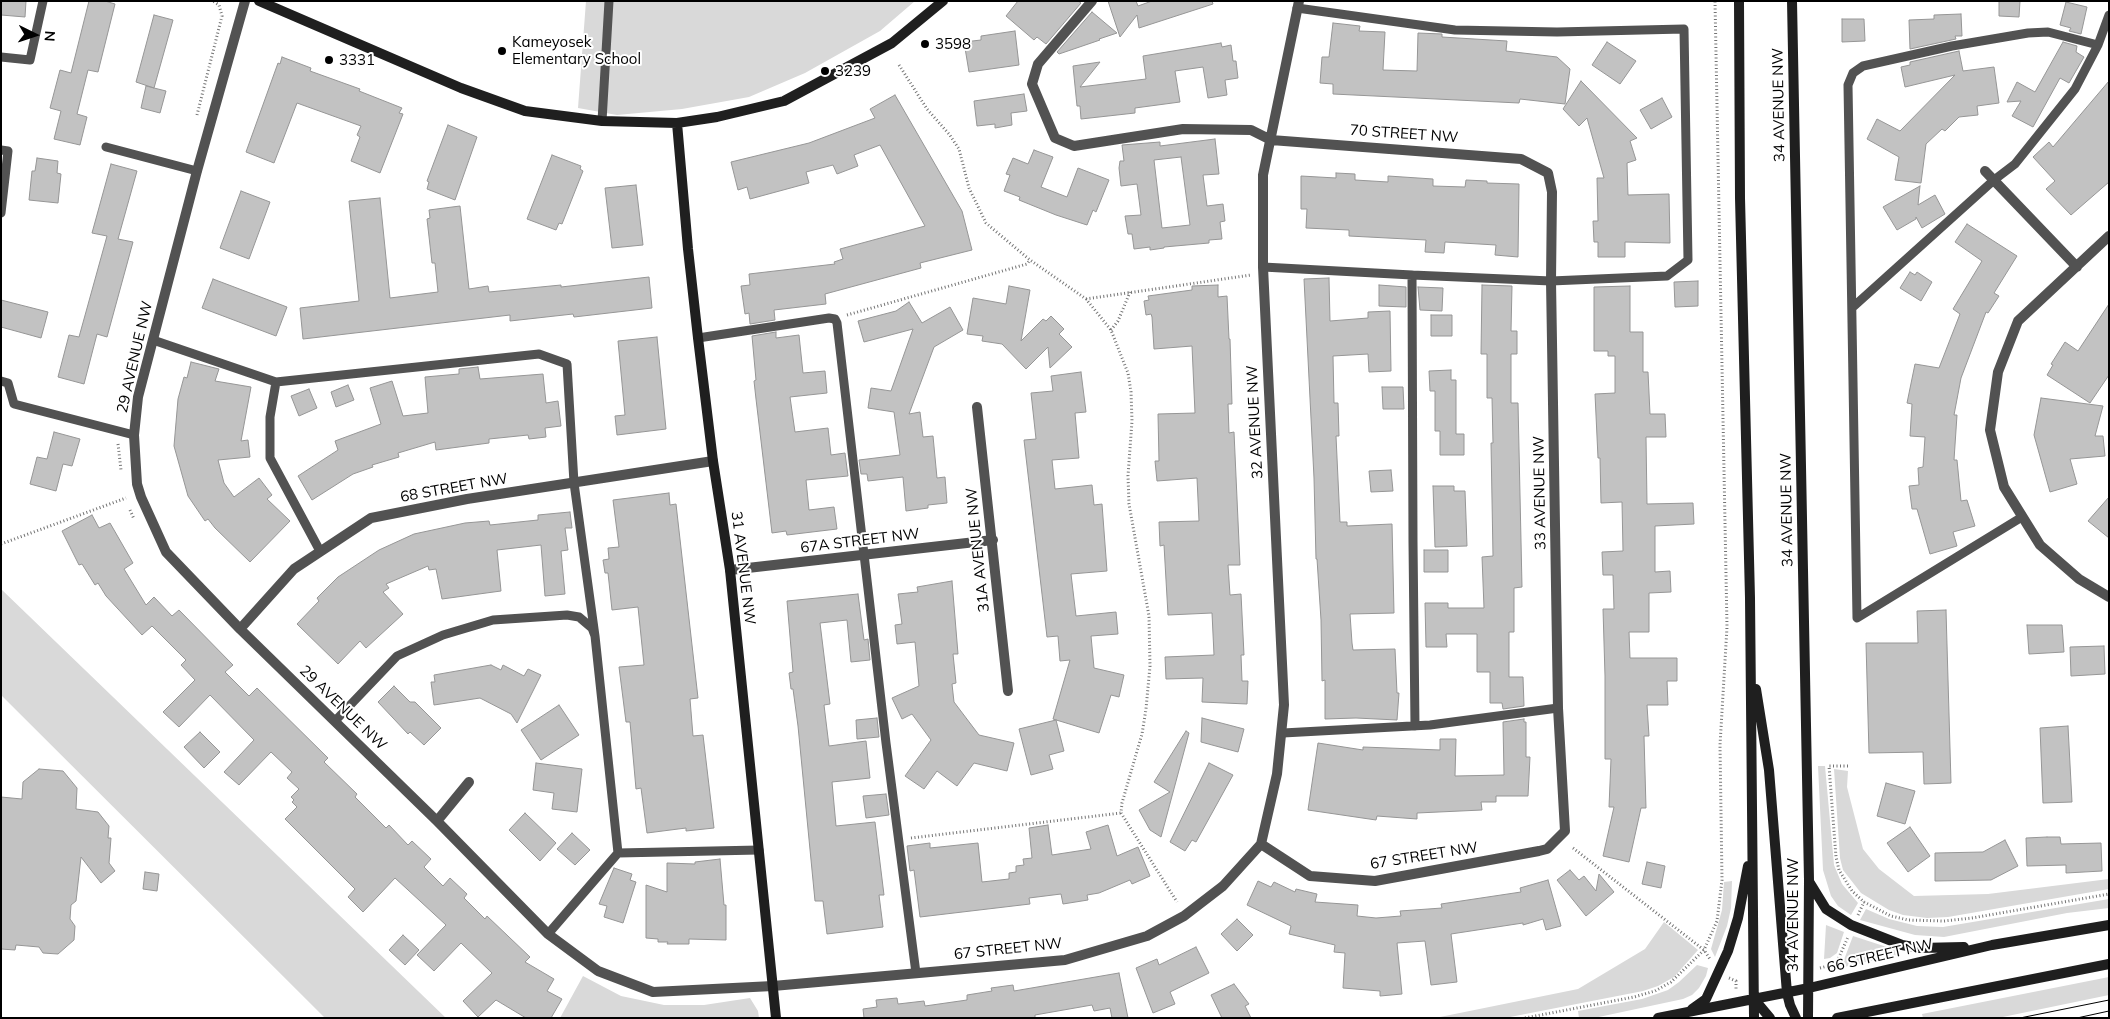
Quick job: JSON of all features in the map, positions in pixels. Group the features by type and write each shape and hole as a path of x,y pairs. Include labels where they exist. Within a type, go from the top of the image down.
{"main road":[{"path":"259,1 461,88 525,111 602,121 677,123 717,117 784,101 892,43 944,1"},
{"path":"1739,1 1741,208 1751,654 1754,1018"},
{"name":"34 AVENUE NW","path":"1792,1 1809,880 1808,1018"},
{"name":"31 AVENUE NW","path":"677,123 698,338 713,461 730,570 776,1018"},
{"path":"1751,654 1769,770 1787,993 1796,1018"},
{"path":"1687,1012 1706,999 1725,958 1738,918 1753,840"},
{"path":"1809,880 1826,910 1853,926 1902,945 1933,948 1992,945"},
{"name":"66 STREET NW","path":"1658,1018 1787,993 1992,945 2109,925"},
{"path":"1836,1018 2109,964"},
{"path":"1754,999 1770,1018"}],"street":[{"name":"29 AVENUE NW","path":"245,1 197,171 138,398 134,435 137,484 166,552 240,629 437,821 560,945"},
{"name":"70 STREET NW","path":"1092,1 1038,64 1032,84 1055,138 1076,146 1189,129 1251,130 1271,140 1506,157 1533,164"},
{"name":"32 AVENUE NW","path":"1261,844 1276,782 1284,705 1263,267 1263,174 1298,4"},
{"name":"33 AVENUE NW","path":"1533,164 1548,173 1552,192 1558,708 1565,831"},
{"path":"1985,171 2077,267"},
{"path":"2109,236 2018,321 1998,372 1990,430 2004,487 2040,545 2078,579 2109,597"},
{"name":"31A AVENUE NW","path":"976,407 993,540 1008,691"},
{"name":"68 STREET NW","path":"240,629 294,569 371,518 574,482 713,461"},
{"name":"67A STREET NW","path":"730,570 993,540"},
{"path":"437,821 468,782"},
{"name":"67 STREET NW","path":"560,945 598,971 652,992 773,986 1065,960 1147,936 1184,916 1223,886 1261,844 1310,876 1375,881 1547,849 1565,831"}],"lane":[{"path":"1,57 30,60 43,1"},
{"path":"602,121 609,1"},
{"path":"1263,267 1552,281 1668,276 1688,260 1684,29 1557,32 1455,30 1298,4"},
{"path":"1853,306 1994,180 2015,164 2075,89 2098,45 2109,14"},
{"path":"2022,517 1857,618 1848,85 1856,70 1864,66 1952,46 2028,33 2048,32 2098,45"},
{"path":"106,147 197,171"},
{"path":"1,150 8,151 1,213"},
{"path":"1412,275 1415,726"},
{"path":"698,338 835,319 837,323 898,840 916,973"},
{"path":"153,340 276,382 539,354 567,364 574,482 595,636 618,853 548,934"},
{"path":"1,381 8,383 14,404 134,435"},
{"path":"276,382 270,417 270,458 320,552"},
{"path":"335,721 396,656 443,635 493,620 567,615 579,617 592,628 595,636"},
{"path":"1282,733 1415,726 1558,708"},
{"path":"618,853 759,850"}],"path":[{"path":"1525,1018 1634,997 1655,991 1671,982 1704,950 1717,921 1721,901 1720,745 1727,627 1715,1"},
{"path":"899,65 927,109 949,134 959,149 969,188 981,216 991,227 1030,260 1086,299 1111,330 1128,372 1131,392 1129,504 1145,593 1150,636 1150,666 1142,734 1122,803 1121,813 1177,902"},
{"path":"835,319 1027,264 1030,260"},
{"path":"1086,299 1251,275"},
{"path":"1111,330 1118,321 1130,292"},
{"path":"1,544 126,498"},
{"path":"1848,766 1829,766 1836,857 1839,870 1852,891 1864,902 1891,916 1908,920 1944,921 1972,918 2109,894"},
{"path":"898,840 1121,813"},
{"path":"1573,848 1704,950"}],"shaded area":[{"path":"586,1 915,1 880,31 805,73 749,97 682,109 617,115 578,108"},
{"path":"1,589 446,1018 325,1018 1,695"},
{"path":"1818,766 1825,766 1834,865 1842,884 1858,903 1851,915 1838,906 1831,896 1823,870"},
{"path":"1834,769 1848,771 1847,787 1863,849 1879,869 1914,896 1988,894 2109,879 2109,889 1948,917 1927,918 1903,915 1889,910 1861,893 1843,870 1840,858"},
{"path":"1732,881 1731,908 1727,926 1715,957 1711,949 1722,910 1724,882"},
{"path":"2109,899 2109,908 2067,913 1944,937 1915,935 1860,920 1866,909 1889,919 1917,926 1943,927"},
{"path":"1664,922 1698,950 1674,977 1658,986 1643,991 1505,1018 1435,1018 1578,989 1645,949"},
{"path":"1826,925 1844,932 1837,953 1830,958 1824,959"},
{"path":"1853,936 1896,950 1897,955 1844,967 1842,965"},
{"path":"1697,965 1708,968 1699,988 1692,995 1683,999 1594,1018 1579,1018 1578,1011 1642,999 1668,990"},
{"path":"583,976 621,996 664,1005 704,1005 750,998 758,1011 759,1018 560,1018"},
{"path":"2109,977 2109,995 1998,1018 1923,1018 1922,1014"}],"building":[{"path":"1,1 26,1 25,17 1,15"},
{"path":"89,1 105,1 115,4 98,72 88,70 77,114 87,117 80,145 54,139 61,111 50,108 60,70 71,73"},
{"path":"1018,1 1078,1 1081,3 1046,44 1037,37 1034,40 1006,16"},
{"path":"1108,1 1136,1 1138,6 1152,1 1212,1 1213,4 1139,28 1137,15 1120,37"},
{"path":"1999,1 2020,1 2019,17 1999,16"},
{"path":"2066,2 2087,7 2081,34 2069,31 2071,28 2060,25"},
{"path":"1092,12 1117,33 1059,54 1057,52"},
{"path":"1961,14 1962,36 1955,36 1956,39 1910,49 1909,20 1934,19 1934,15"},
{"path":"154,15 173,20 154,88 136,82"},
{"path":"1842,19 1864,19 1865,41 1842,42"},
{"path":"1333,23 1360,26 1359,31 1385,32 1383,70 1417,71 1418,33 1442,34 1442,37 1507,41 1506,51 1557,57 1570,69 1565,104 1520,99 1519,103 1333,94 1333,84 1320,83 1322,57 1329,57"},
{"path":"1015,31 1019,65 969,72 964,42 981,40 981,36"},
{"path":"1607,42 1636,61 1620,84 1592,65"},
{"path":"2063,42 2077,46 2076,52 2084,57 2069,83 2060,78 2033,127 2012,116 2021,101 2007,102 2017,82 2035,92"},
{"path":"1221,43 1222,47 1231,45 1233,61 1236,61 1238,78 1225,80 1227,95 1208,98 1203,67 1175,71 1180,102 1135,108 1135,113 1081,119 1080,106 1077,106 1073,66 1100,62 1080,87 1146,79 1143,56"},
{"path":"1959,51 1963,71 1994,67 1999,103 1977,106 1978,115 1959,117 1945,131 1942,129 1926,144 1921,183 1895,180 1899,157 1867,139 1877,119 1900,131 1955,75 1905,87 1901,67 1910,65 1910,62"},
{"path":"282,57 311,68 310,71 360,89 359,91 402,108 399,113 403,114 380,173 351,161 360,137 357,135 361,126 297,103 274,163 246,152 278,63 280,64"},
{"path":"1581,81 1637,138 1630,141 1636,160 1627,163 1628,195 1669,194 1670,243 1625,242 1625,257 1598,257 1598,242 1594,242 1593,221 1598,221 1597,178 1604,178 1587,118 1579,126 1563,109"},
{"path":"2109,81 2109,182 2071,215 2046,189 2055,181 2033,157 2049,142 2053,147"},
{"path":"146,86 166,91 160,113 141,108"},
{"path":"1024,94 1027,111 1011,113 1012,125 995,128 995,124 977,126 974,101"},
{"path":"895,95 962,211 972,250 920,263 921,268 825,294 826,304 774,310 775,320 750,324 749,313 745,314 741,286 750,285 749,274 835,264 834,262 843,259 840,249 925,226 880,145 854,155 858,166 837,174 833,165 806,172 809,183 750,199 747,187 738,190 731,162 809,143 875,118 870,109"},
{"path":"1662,98 1672,117 1651,129 1640,110"},
{"path":"448,125 477,137 455,200 427,189 429,182 427,181"},
{"path":"1215,139 1219,174 1203,175 1207,206 1223,204 1225,221 1220,222 1222,239 1209,240 1209,243 1150,250 1150,247 1134,249 1132,234 1128,234 1125,216 1141,215 1137,184 1121,186 1119,168 1120,161 1124,161 1122,145 1160,142 1160,146","holes":["1181,157 1190,225 1162,228 1154,160"]},
{"path":"1034,150 1053,157 1041,187 1067,197 1078,168 1109,180 1096,212 1093,210 1087,225 1019,200 1020,197 1004,191 1010,175 1006,174 1013,158 1028,164"},
{"path":"552,155 581,166 580,169 583,171 562,224 559,223 556,230 527,219"},
{"path":"37,158 58,161 57,173 61,174 58,203 29,200 32,171 35,171"},
{"path":"111,164 137,171 118,239 133,242 107,337 97,334 84,384 58,377 69,335 79,337 107,236 92,233"},
{"path":"1336,173 1355,174 1355,180 1388,182 1388,176 1433,179 1433,186 1465,187 1466,180 1519,184 1518,257 1495,255 1496,245 1445,242 1444,253 1425,252 1426,240 1349,236 1349,230 1306,228 1307,209 1301,209 1301,176 1336,178"},
{"path":"636,185 643,245 612,248 605,188"},
{"path":"1920,186 1918,205 1935,195 1945,214 1922,228 1916,217 1916,219 1897,230 1883,207"},
{"path":"241,191 270,202 249,259 220,248"},
{"path":"380,198 390,298 438,292 435,263 432,263 427,219 430,218 429,210 460,206 469,289 488,286 489,292 561,285 561,287 649,277 652,308 574,317 573,314 510,321 510,315 303,339 300,308 359,301 349,201"},
{"path":"1967,224 2017,256 1994,293 1999,296 1988,313 1986,312 1961,378 1954,415 1957,415 1954,460 1957,460 1961,501 1967,500 1975,526 1953,532 1957,546 1930,554 1917,509 1912,509 1909,486 1919,485 1918,468 1923,467 1925,437 1910,436 1912,404 1907,403 1915,364 1939,368 1960,314 1953,309 1982,261 1955,242"},
{"path":"1910,272 1915,275 1917,272 1932,282 1921,301 1900,288"},
{"path":"1329,278 1330,321 1368,318 1368,312 1390,311 1391,371 1369,372 1368,354 1333,356 1334,403 1338,403 1339,436 1336,436 1340,522 1347,522 1347,526 1392,524 1394,613 1350,614 1353,650 1395,649 1397,693 1399,693 1397,720 1325,719 1325,680 1322,681 1321,620 1316,559 1304,279"},
{"path":"213,279 287,307 276,336 202,308"},
{"path":"1698,281 1698,306 1675,307 1674,282"},
{"path":"1218,285 1218,297 1227,296 1232,404 1228,404 1229,433 1234,432 1240,565 1228,565 1230,595 1241,594 1244,655 1241,655 1242,681 1248,681 1247,704 1202,702 1203,678 1166,679 1165,657 1214,655 1212,613 1168,615 1164,545 1160,546 1159,522 1199,521 1197,478 1157,481 1155,461 1159,461 1158,414 1195,413 1192,346 1154,349 1152,317 1151,314 1146,315 1144,301 1149,300 1148,296 1192,290 1192,286"},
{"path":"1379,285 1406,287 1406,307 1379,306"},
{"path":"1482,285 1512,286 1511,331 1517,331 1517,354 1511,354 1511,403 1518,403 1522,587 1514,588 1514,632 1509,632 1509,677 1523,677 1524,706 1503,709 1502,703 1490,703 1490,672 1477,672 1477,634 1446,634 1447,647 1426,647 1425,603 1448,603 1448,608 1484,608 1482,557 1493,556 1492,398 1487,398 1487,354 1481,354"},
{"path":"1009,286 1030,290 1021,341 1043,319 1046,321 1051,316 1064,329 1059,334 1072,347 1050,368 1048,347 1026,369 1002,344 982,341 983,336 967,334 973,298 1006,304"},
{"path":"1630,286 1630,332 1643,332 1643,372 1648,372 1650,414 1665,414 1666,437 1646,437 1647,504 1693,503 1694,524 1655,526 1655,572 1670,571 1671,592 1649,593 1649,632 1629,632 1630,658 1677,658 1677,681 1667,681 1668,705 1647,705 1649,736 1644,736 1646,808 1641,808 1629,862 1603,856 1614,807 1609,807 1611,759 1605,759 1603,609 1614,609 1613,575 1603,575 1602,552 1623,551 1622,502 1601,503 1595,394 1615,393 1615,356 1608,356 1608,351 1594,351 1594,287"},
{"path":"1418,287 1443,288 1442,311 1420,310"},
{"path":"1,300 48,312 41,338 1,327"},
{"path":"909,302 922,323 950,307 963,330 934,347 909,414 920,412 923,437 933,436 937,478 945,477 947,503 928,505 928,508 906,511 903,477 868,481 867,474 861,474 859,460 900,455 894,412 868,408 871,388 891,391 913,329 864,342 858,321 896,311"},
{"path":"2109,304 2109,375 2090,403 2047,375 2053,365 2051,364 2065,342 2078,351"},
{"path":"1431,315 1452,315 1452,336 1431,336"},
{"path":"776,332 776,338 799,335 803,373 825,371 827,393 790,397 795,432 828,428 831,455 845,453 848,476 806,480 809,510 834,507 837,529 787,535 786,531 772,533 754,381 756,380 752,336"},
{"path":"657,337 666,429 617,435 615,416 625,415 618,341"},
{"path":"191,362 219,369 215,381 251,387 241,441 248,440 250,457 218,460 224,483 234,497 259,478 272,495 267,499 290,521 250,562 208,519 205,521 188,496 174,446 178,399 184,377 187,378"},
{"path":"478,367 480,379 543,374 546,403 558,401 561,426 545,428 546,437 529,439 528,435 489,439 489,443 436,450 435,442 398,453 399,457 372,465 373,467 353,474 312,500 298,476 338,450 335,441 381,424 370,388 392,381 403,416 428,413 425,377 459,374 459,369"},
{"path":"1451,370 1451,380 1456,380 1456,434 1464,434 1464,455 1440,455 1440,431 1435,431 1435,391 1430,391 1429,371"},
{"path":"1081,372 1086,412 1075,413 1079,458 1052,460 1055,489 1092,485 1094,505 1102,504 1107,571 1071,574 1076,616 1116,612 1118,634 1091,636 1094,668 1124,675 1119,697 1111,695 1099,733 1053,719 1070,660 1060,661 1058,636 1047,637 1024,440 1036,439 1031,393 1053,391 1051,376"},
{"path":"348,385 354,400 336,407 331,392"},
{"path":"1382,387 1403,387 1404,409 1383,409"},
{"path":"309,389 317,408 299,416 291,396"},
{"path":"2041,398 2103,406 2095,436 2103,436 2105,456 2070,459 2077,484 2050,492 2034,435"},
{"path":"54,432 80,439 72,466 63,464 56,491 30,484 37,457 47,459"},
{"path":"1391,470 1393,491 1371,492 1369,471"},
{"path":"1433,486 1454,486 1454,491 1465,491 1467,546 1435,547"},
{"path":"669,493 670,505 676,504 698,698 690,699 693,736 703,735 714,828 686,831 686,828 647,833 641,788 636,789 630,722 626,722 619,667 644,665 638,607 612,610 608,573 605,573 603,560 609,559 608,548 619,547 613,500"},
{"path":"2109,497 2109,538 2088,521"},
{"path":"570,512 572,528 565,528 568,550 561,551 565,594 545,596 541,545 497,550 501,591 442,599 436,569 429,570 428,566 386,584 389,588 383,592 403,614 366,648 360,641 338,664 297,624 319,601 317,598 338,577 379,550 414,534 465,523 489,521 490,525 538,520 538,515"},
{"path":"92,515 99,528 110,523 133,563 124,569 146,605 154,597 172,616 179,610 233,665 225,672 249,696 257,688 328,758 324,762 357,794 355,797 386,828 389,825 408,845 412,841 431,859 424,867 443,886 450,878 467,894 464,898 485,919 487,916 530,957 525,962 554,979 547,991 562,999 551,1018 526,1018 496,1000 478,1017 463,1001 492,973 461,943 434,971 417,955 446,925 395,878 363,912 348,897 355,889 285,819 297,807 292,802 294,800 291,797 299,789 287,778 292,772 271,752 239,785 224,772 254,740 210,695 179,727 163,712 195,680 181,665 186,660 152,626 142,635 106,596 98,583 95,585 82,564 79,565 62,531"},
{"path":"1424,550 1448,550 1448,572 1424,572"},
{"path":"952,581 958,654 953,654 956,683 952,684 954,702 979,735 1014,743 1007,771 974,763 957,786 937,771 924,789 905,776 931,740 912,714 902,719 892,698 919,686 915,642 897,644 895,625 902,624 898,594 918,592 917,587"},
{"path":"858,594 864,640 868,639 870,660 851,662 847,620 820,623 830,704 824,705 829,746 866,741 870,778 832,782 836,826 875,822 884,895 879,895 883,927 827,934 823,901 815,901 798,726 789,673 793,672 787,601"},
{"path":"1946,610 1951,783 1924,784 1923,752 1869,753 1866,643 1918,643 1917,611"},
{"path":"2027,625 2062,625 2064,652 2029,654"},
{"path":"2104,646 2105,674 2071,676 2070,647"},
{"path":"491,665 501,670 503,665 524,676 528,669 541,675 517,723 511,714 480,698 434,705 431,682 435,682 434,675"},
{"path":"394,686 410,702 415,702 441,728 424,745 410,732 408,734 378,702"},
{"path":"559,705 579,735 541,760 521,730"},
{"path":"877,718 879,737 857,739 856,720"},
{"path":"1202,718 1244,729 1238,752 1201,742"},
{"path":"1524,719 1524,722 1526,722 1526,757 1530,757 1528,796 1496,796 1496,802 1481,802 1482,810 1417,813 1417,819 1377,816 1376,820 1308,810 1318,743 1363,750 1363,747 1440,750 1440,739 1456,739 1455,776 1504,775 1503,722"},
{"path":"1056,720 1064,751 1049,755 1053,769 1031,775 1019,729"},
{"path":"2068,726 2072,802 2043,803 2040,728"},
{"path":"1186,731 1189,733 1161,837 1150,830 1139,810 1170,792 1154,782"},
{"path":"200,732 220,752 204,768 184,747"},
{"path":"536,763 582,769 577,812 552,809 554,793 533,790"},
{"path":"1209,763 1233,775 1196,842 1192,840 1185,851 1170,842"},
{"path":"39,769 63,771 77,788 76,809 98,812 109,826 108,838 111,838 109,863 115,871 101,883 81,857 76,901 71,905 70,919 75,926 74,940 58,954 43,953 39,947 16,945 15,950 1,949 1,797 22,799 23,782"},
{"path":"1886,783 1915,791 1905,824 1877,816"},
{"path":"886,794 889,815 866,818 863,796"},
{"path":"525,813 556,843 540,861 509,830"},
{"path":"1048,825 1052,855 1091,849 1086,832 1108,825 1117,856 1138,847 1150,876 1132,884 1130,880 1099,893 1087,895 1088,900 1063,904 1061,894 1029,898 1030,904 920,917 914,870 910,871 907,846 930,843 930,848 978,843 982,882 1009,879 1009,873 1016,872 1016,866 1024,865 1023,859 1032,858 1029,828"},
{"path":"1910,827 1930,856 1908,872 1887,843"},
{"path":"572,833 590,850 575,865 557,849"},
{"path":"2060,837 2061,844 2101,843 2102,871 2066,873 2066,865 2027,866 2026,838"},
{"path":"2005,840 2018,866 1991,880 1935,881 1935,853 1983,852"},
{"path":"720,859 724,905 726,905 726,940 689,939 689,944 667,944 668,942 658,942 658,939 646,938 646,885 667,892 667,863 695,864 695,862"},
{"path":"1647,862 1665,866 1661,888 1642,884"},
{"path":"614,868 632,874 630,880 636,882 623,923 604,917 607,906 599,904"},
{"path":"1570,870 1579,880 1584,876 1596,891 1599,874 1614,892 1586,916 1557,880"},
{"path":"145,872 159,874 157,891 143,889"},
{"path":"1548,880 1561,926 1546,930 1543,919 1523,925 1523,923 1451,934 1457,982 1431,985 1425,941 1397,943 1402,994 1380,996 1380,991 1343,988 1345,953 1334,952 1335,945 1289,934 1291,926 1247,905 1258,881 1271,887 1274,882 1295,892 1296,889 1317,894 1315,902 1358,905 1357,916 1376,918 1401,916 1400,911 1442,908 1441,904 1521,892 1520,888"},
{"path":"1237,919 1253,935 1237,951 1221,934"},
{"path":"403,935 419,950 405,965 389,950"},
{"path":"1196,947 1209,973 1170,992 1175,1004 1153,1013 1136,968 1157,959 1159,965"},
{"path":"1119,973 1128,1018 1112,1018 1110,1008 1094,1011 1092,1005 1035,1015 1035,1018 864,1018 863,1009 877,1007 876,1000 897,998 898,1004 924,1001 925,1006 967,1000 967,995 992,991 991,988 1013,985 1014,991"},
{"path":"1234,984 1249,1004 1245,1006 1251,1018 1222,1018 1211,995"}],"tram line":[{"path":"2020,1018 2109,1000"},
{"path":"2077,1018 2109,1011"}],"place":[{"name":"3598","path":"925,44"},
{"name":"Kameyosek Elementary School","path":"502,51"},
{"name":"3331","path":"329,60"},
{"name":"3239","path":"825,71"}]}
